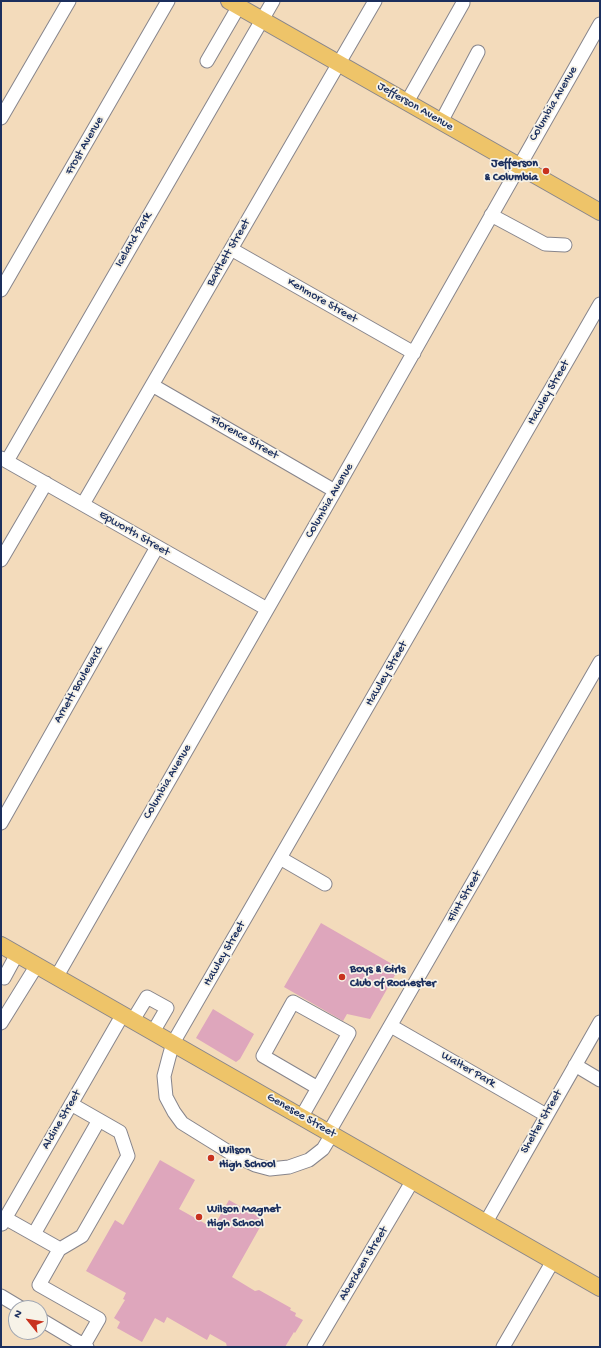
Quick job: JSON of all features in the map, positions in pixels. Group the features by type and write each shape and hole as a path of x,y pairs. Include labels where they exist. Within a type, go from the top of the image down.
{"main road":[{"name":"Jefferson Avenue","path":"234,4 600,212"},
{"name":"Genesee Street","path":"1,945 600,1288"}],"street":[{"path":"1,118 68,1"},
{"name":"Frost Avenue","path":"1,290 168,1"},
{"name":"Iceland Park","path":"4,460 273,1"},
{"name":"Bartlett Street","path":"83,504 375,1"},
{"path":"407,102 463,3"},
{"path":"207,61 234,4"},
{"name":"Columbia Avenue","path":"56,976 335,492 600,24"},
{"path":"441,122 478,52"},
{"path":"491,215 545,244 565,245"},
{"name":"Kenmore Street","path":"231,249 414,353"},
{"name":"Hawley Street","path":"330,1133 323,1149 309,1160 289,1167 270,1169 255,1165 232,1154 182,1123 166,1097 164,1076 173,1043 600,304"},
{"name":"Florence Street","path":"152,385 335,492"},
{"name":"Epworth Street","path":"4,460 267,609"},
{"path":"1,560 46,483"},
{"name":"Arnett Boulevard","path":"1,822 157,547"},
{"name":"Flint Street","path":"330,1133 600,662"},
{"path":"280,858 325,884"},
{"path":"1,977 4,978 17,954"},
{"path":"1,1023 36,965"},
{"name":"Aldine Street","path":"3,1222 71,1104 128,1017 147,997 167,1008 153,1032"},
{"path":"302,1116 349,1034 293,1002 262,1056 318,1088"},
{"name":"Shelter Street","path":"486,1222 600,1022"},
{"name":"Walter Park","path":"391,1026 546,1115"},
{"path":"575,1066 600,1080"},
{"path":"48,1324 85,1346 99,1319 39,1285 60,1248 82,1236 128,1156 120,1132 71,1104"},
{"path":"34,1234 100,1120"},
{"name":"Aberdeen Street","path":"314,1347 413,1180"},
{"path":"3,1222 34,1234 60,1248"},
{"path":"503,1347 553,1261"}],"building":[{"name":"Boys & Girls Club of Rochester","path":"321,923 399,968 370,1019 347,1014 343,1021 284,987"},
{"path":"213,1009 254,1034 240,1059 236,1062 196,1038"},
{"path":"160,1160 195,1180 179,1209 213,1228 229,1200 264,1220 232,1277 255,1291 259,1290 291,1308 290,1310 296,1313 295,1316 303,1320 285,1347 227,1347 226,1343 210,1334 207,1340 167,1317 164,1323 155,1318 142,1342 117,1328 120,1322 114,1318 125,1300 123,1299 126,1293 86,1271 115,1220 123,1225"}],"place":[{"name":"Jefferson & Columbia","path":"546,171"},
{"name":"Boys & Girls Club of Rochester","path":"342,977"},
{"name":"Wilson High School","path":"211,1158"},
{"name":"Wilson Magnet High School","path":"199,1217"}]}
